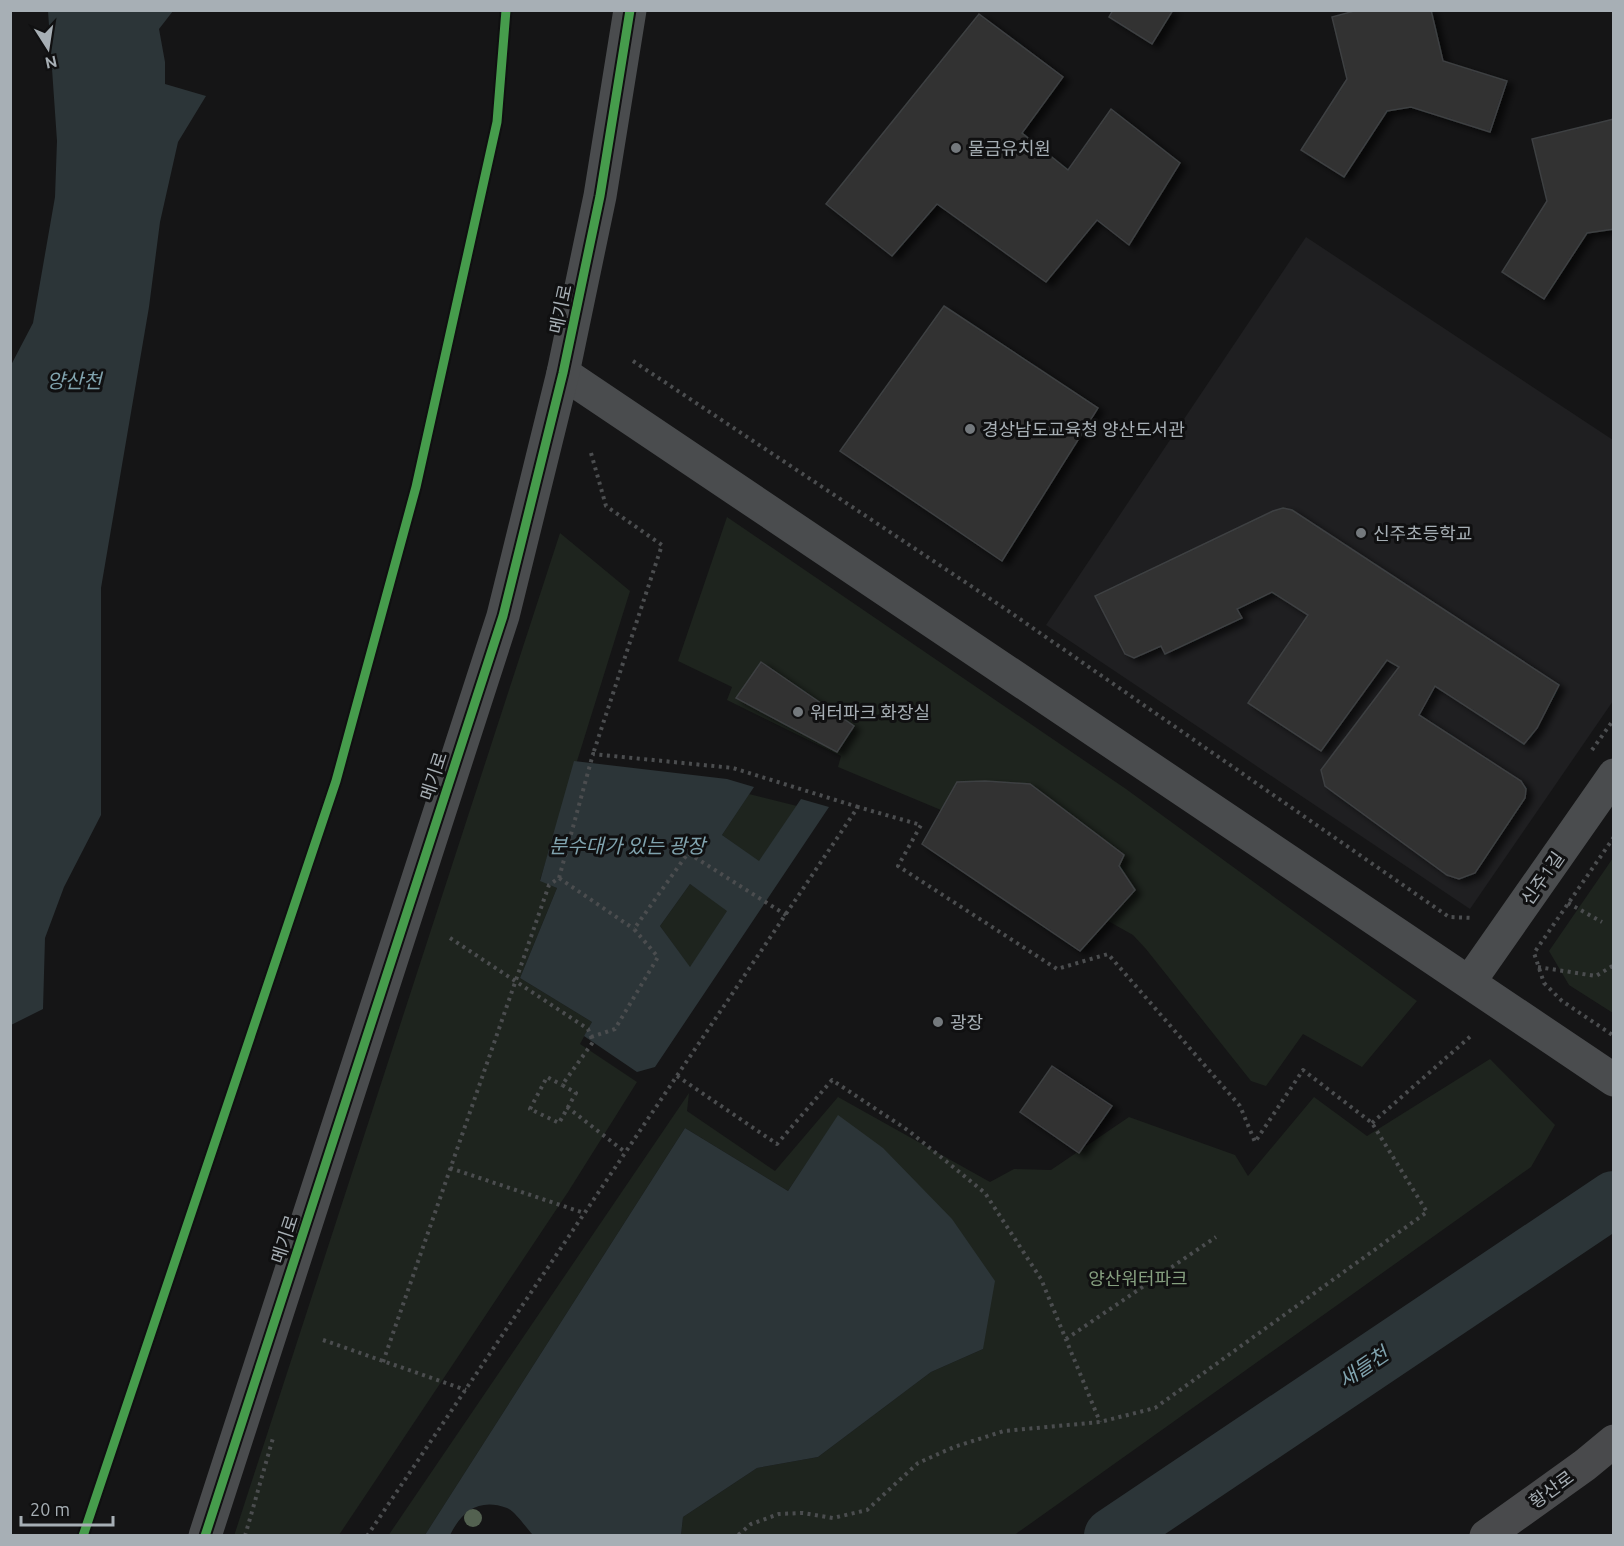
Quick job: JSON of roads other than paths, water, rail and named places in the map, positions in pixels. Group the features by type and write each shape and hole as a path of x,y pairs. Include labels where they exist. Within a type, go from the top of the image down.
{"main road":[{"name":"황산로","path":"1486,1536 1585,1465 1614,1441"}],"street":[{"name":"메기로","path":"205,1536 503,616 563,373 600,196 630,10"},
{"path":"563,373 1614,1080"},
{"name":"신주1길","path":"1470,981 1600,767"}],"water":[{"name":"양산천","path":"48,11 173,11 159,29 165,62 165,84 206,96 178,142 160,222 149,307 101,588 101,815 64,887 45,938 43,1009 11,1025 10,367 33,323 55,197 57,141"},
{"name":"분수대가 있는 광장","path":"574,761 727,779 754,787 722,835 759,861 801,799 829,807 655,1067 637,1072 584,1036 592,1022 520,978 557,888 540,881","holes":["690,884 727,911 690,967 660,926"]},
{"path":"838,1115 883,1148 952,1219 995,1281 983,1349 931,1372 818,1457 757,1468 683,1517 681,1535 533,1535 507,1508 488,1505 466,1513 450,1535 425,1535 685,1128 788,1191"}],"waterway":[{"name":"새들천","path":"1112,1536 1614,1199"}],"place":[{"name":"물금유치원","path":"956,148"},
{"name":"경상남도교육청 양산도서관","path":"970,429"},
{"name":"신주초등학교","path":"1361,533"},
{"name":"워터파크 화장실","path":"798,712"},
{"name":"광장","path":"938,1022"}],"park label":[{"name":"양산워터파크","path":"1138,1278"}]}
